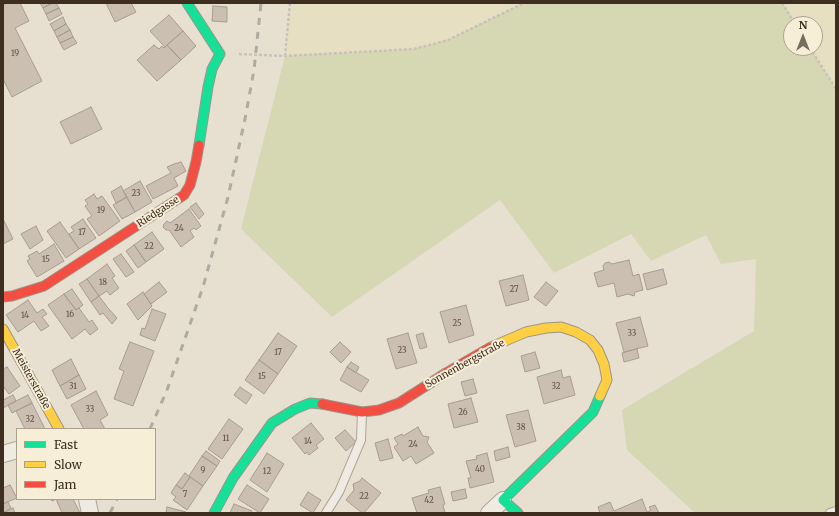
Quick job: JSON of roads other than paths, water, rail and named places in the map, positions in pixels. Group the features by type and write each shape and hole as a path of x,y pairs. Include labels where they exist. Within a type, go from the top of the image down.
{"street":[{"name":"Riedgasse","path":"3,297 12,296 44,286 184,195 192,180 196,162 212,69 220,54 187,3"},
{"name":"Sonnenbergstraße","path":"214,513 233,478 272,423 295,409 310,404 324,404 362,412 380,410 399,403 489,348 526,332 561,327 576,332 590,340 598,350 604,364 607,380 593,412 489,513"},
{"name":"Meisterstraße","path":"3,329 57,428"},
{"path":"3,454 16,450"},
{"path":"87,500 90,513"},
{"path":"503,500 518,513"}],"lane":[{"path":"326,513 339,492 361,440 362,412"},
{"path":"830,513 836,510"}],"railway":[{"path":"150,428 167,390 203,287 228,197 254,70 261,3"},
{"path":"110,513 116,500"}]}
